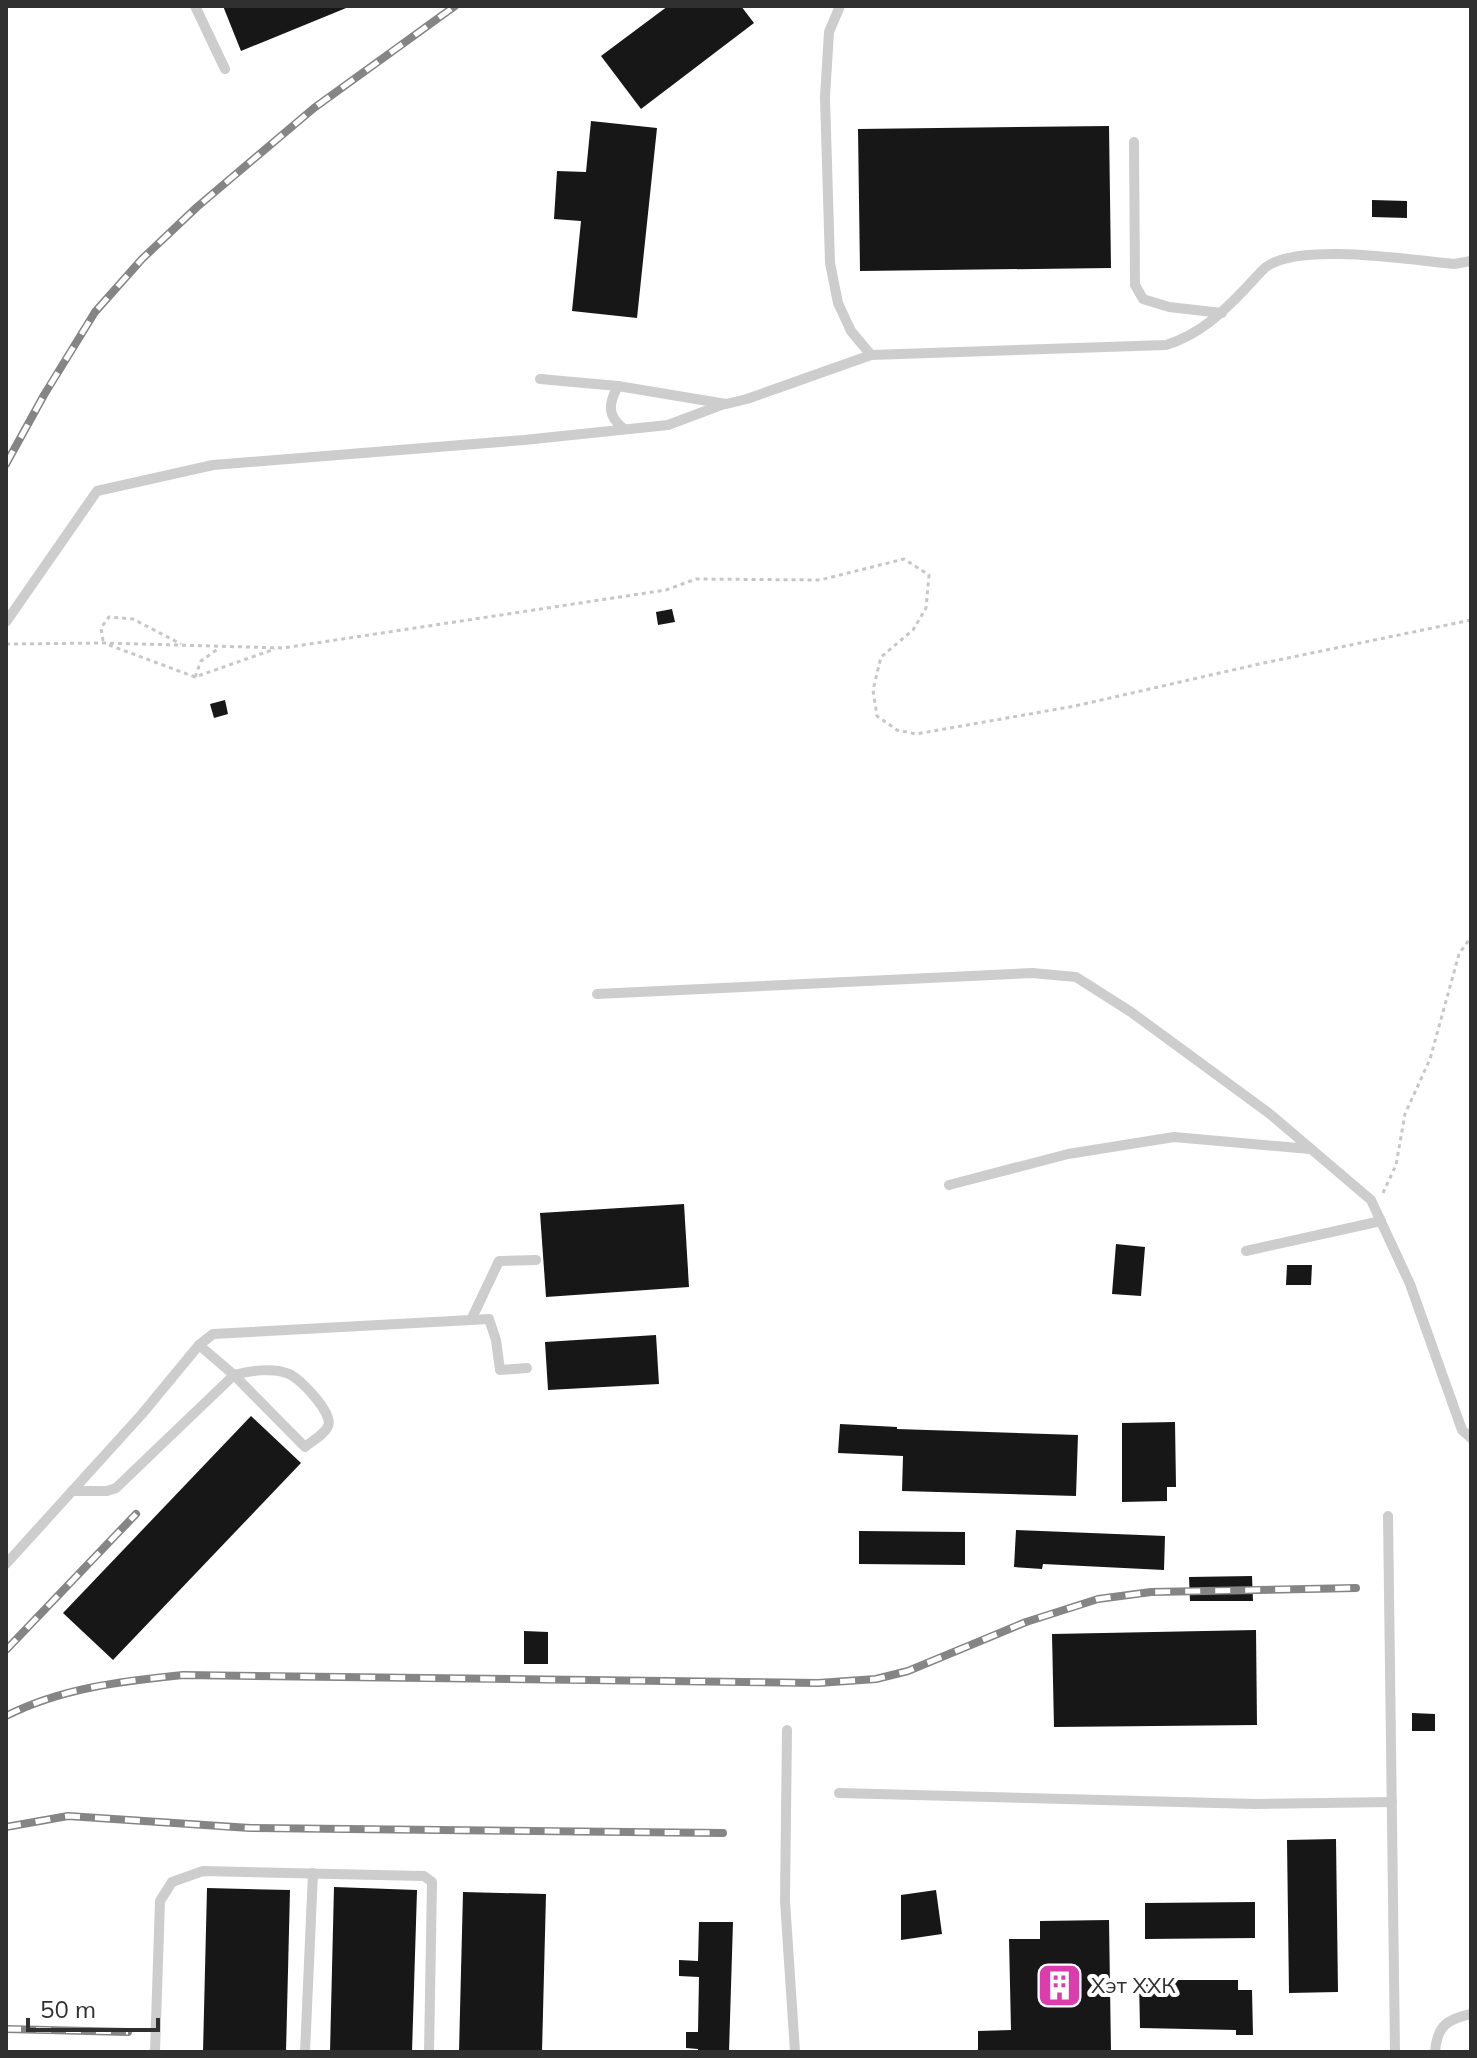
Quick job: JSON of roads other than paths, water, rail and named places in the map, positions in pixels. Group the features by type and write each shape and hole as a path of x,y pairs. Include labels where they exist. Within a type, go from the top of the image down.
{"lane":[{"path":"195,6 225,69"},
{"path":"840,6 829,32 825,97 830,263 844,317 851,331 871,355"},
{"path":"1134,142 1135,285 1143,299 1169,307 1222,313"},
{"path":"6,622 97,491 213,465 668,425 871,355 1166,345 1187,339 1222,313 1266,267 1286,256 1311,252 1454,264 1471,261"},
{"path":"540,379 618,386 726,404"},
{"path":"618,386 611,399 610,415 624,429"},
{"path":"597,994 1032,973 1076,977 1131,1012 1270,1114 1371,1200 1410,1284 1462,1430 1471,1438"},
{"path":"949,1185 1068,1154 1174,1137 1312,1149"},
{"path":"1246,1251 1381,1221"},
{"path":"471,1320 499,1261 536,1260"},
{"path":"6,1564 142,1414 199,1345 213,1334 489,1319 496,1340 500,1370 527,1368"},
{"path":"72,1491 116,1488 234,1375 271,1371 293,1374 324,1407 330,1419 328,1427 305,1447 234,1375 199,1345"},
{"path":"1388,1516 1395,2052"},
{"path":"787,1730 785,1901 795,2052"},
{"path":"839,1793 1255,1804 1392,1802"},
{"path":"155,2052 160,1901 172,1882 203,1871 424,1876 432,1882 429,2052"},
{"path":"305,2052 313,1873"},
{"path":"1435,2052 1440,2029 1451,2018 1471,2014"}],"railway":[{"path":"6,464 95,312 142,259 197,207 314,108 455,6"},
{"path":"6,1650 136,1514"},
{"path":"6,1716 70,1692 183,1675 818,1683 876,1679 908,1671 1026,1622 1098,1599 1151,1592 1356,1588"},
{"path":"6,1827 68,1816 250,1828 723,1833"},
{"path":"6,2029 128,2032"}],"place":[{"name":"Хэт ХХК","path":"1060,1985"}]}
